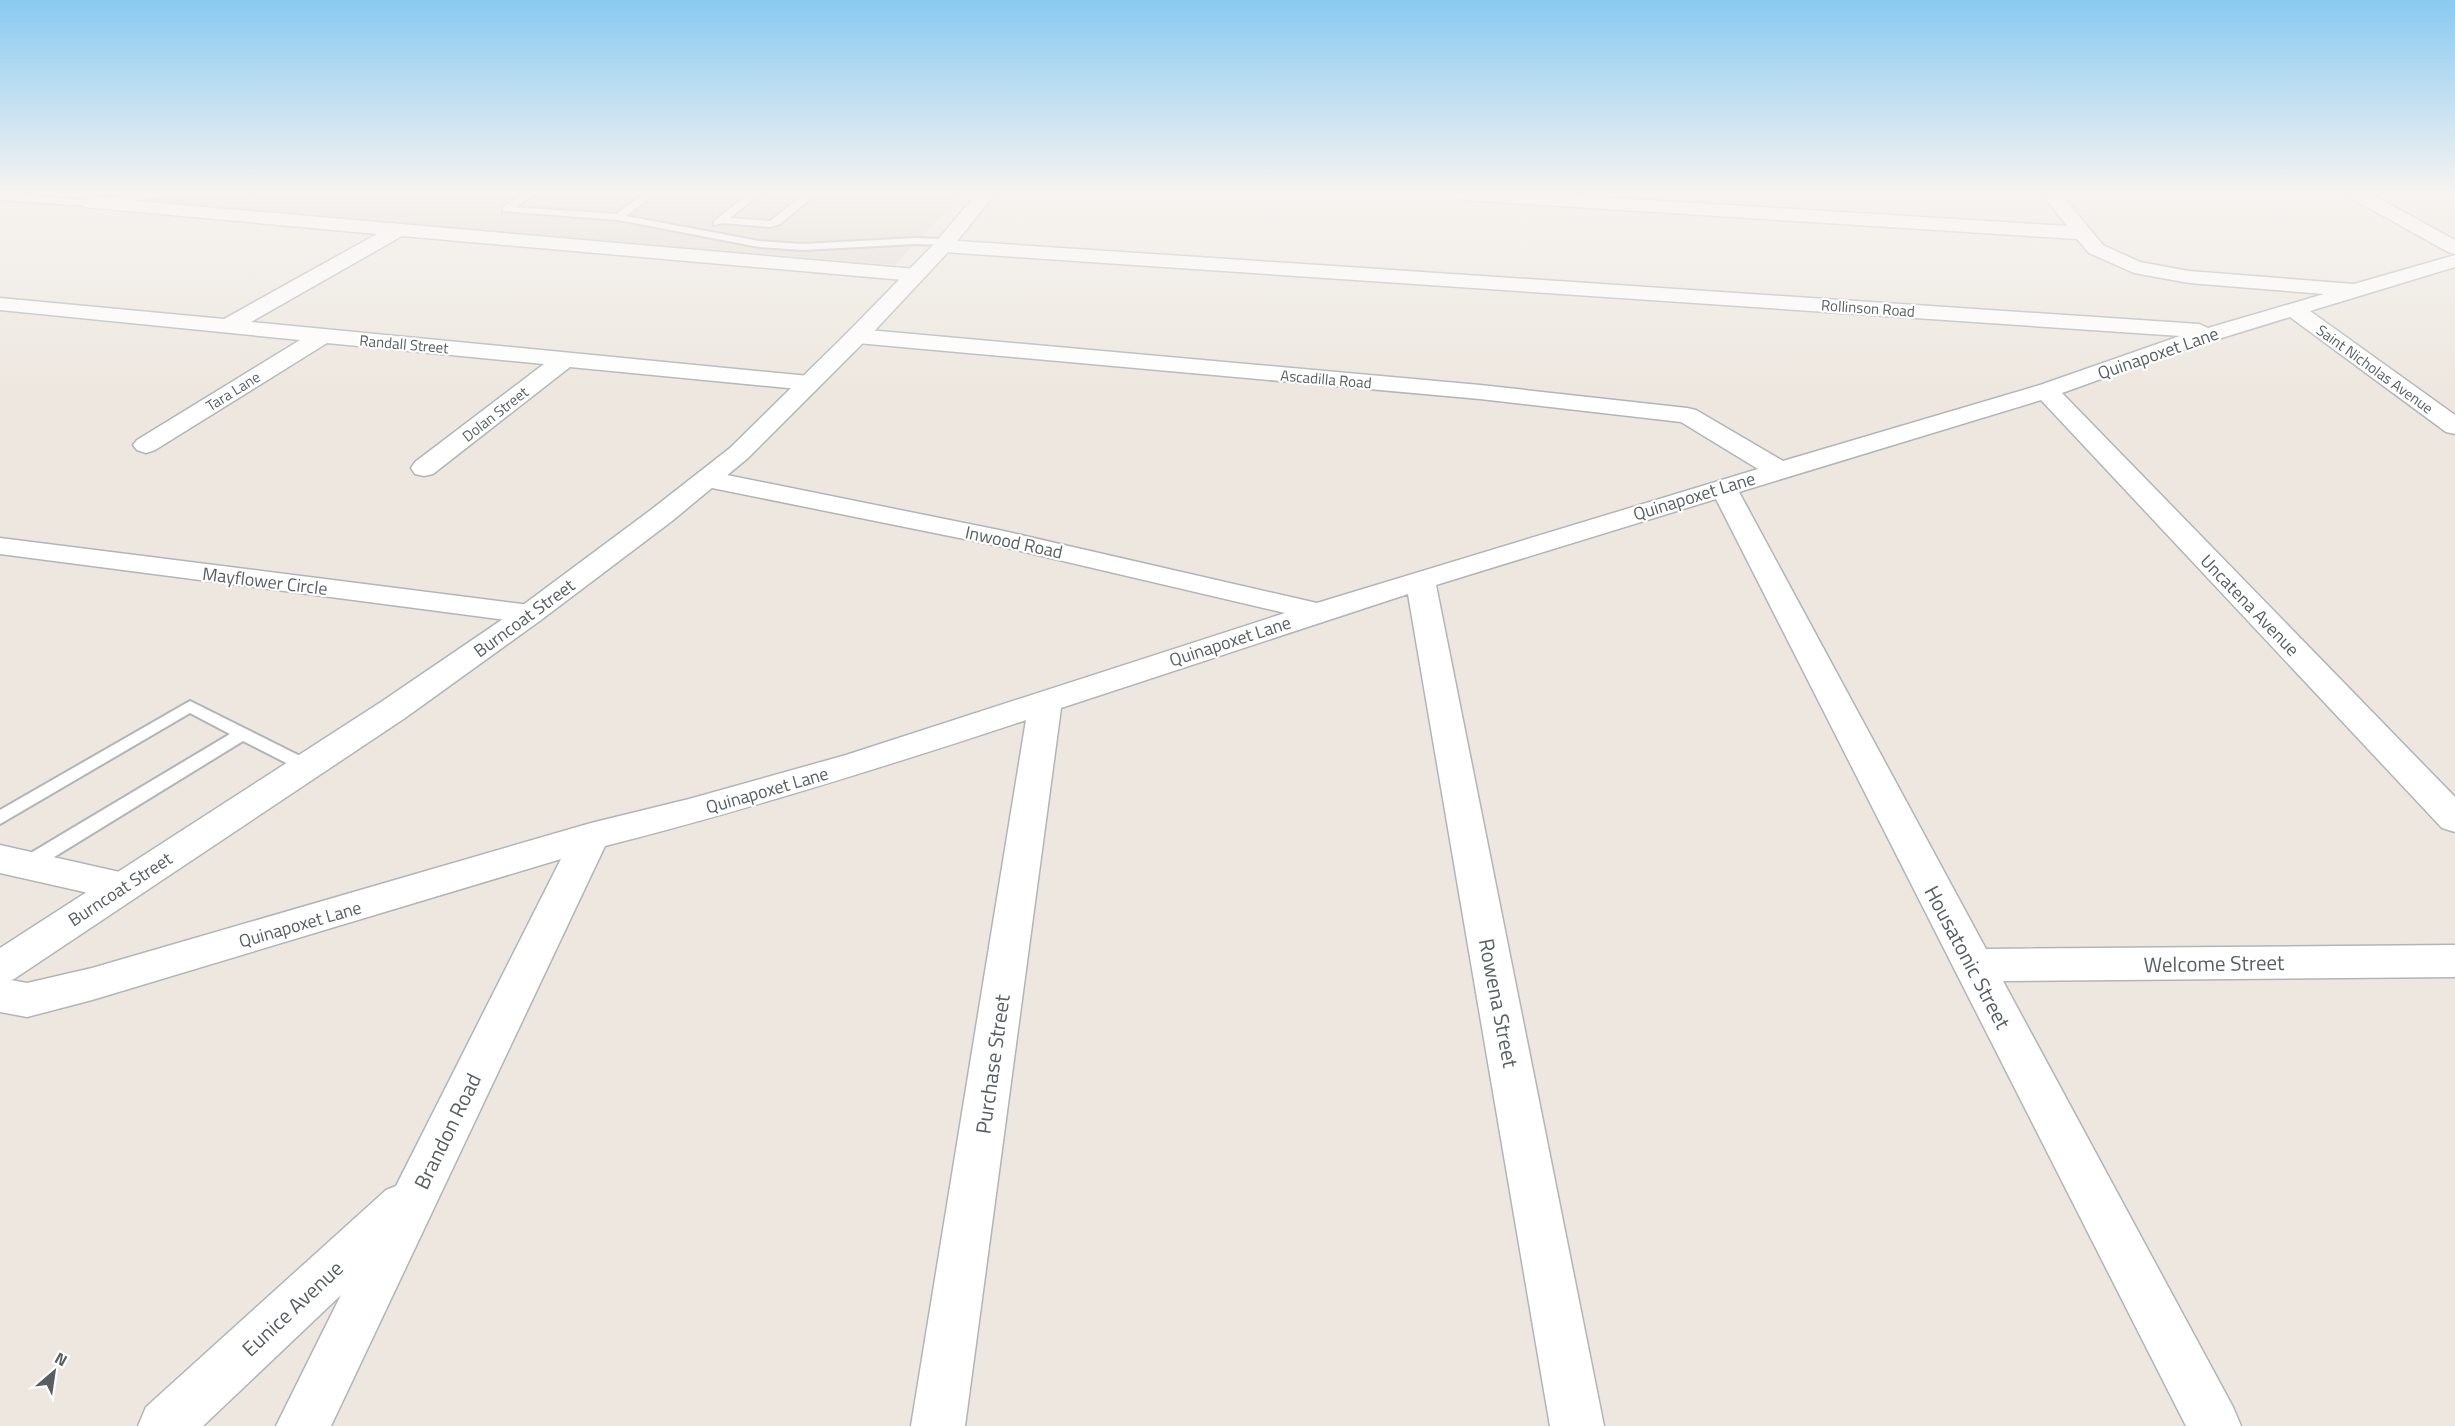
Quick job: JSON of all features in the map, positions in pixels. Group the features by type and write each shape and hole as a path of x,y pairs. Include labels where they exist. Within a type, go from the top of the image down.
{"street":[{"path":"226,327 345,261"},
{"path":"745,261 915,275"},
{"name":"Burncoat Street","path":"0,968 308,767 530,614 739,453 929,261"},
{"name":"Rollinson Road","path":"1185,261 2219,332"},
{"path":"2120,261 2134,267 2189,277 2355,290"},
{"name":"Quinapoxet Lane","path":"0,995 27,1000 92,984 419,889 591,836 689,812 858,763 1420,580 2046,391 2165,348 2295,311 2355,290 2455,261"},
{"name":"Randall Street","path":"0,304 809,383"},
{"name":"Saint Nicholas Avenue","path":"2295,311 2455,427"},
{"name":"Ascadilla Road","path":"857,336 1480,392 1687,415 1779,470"},
{"name":"Tara Lane","path":"146,445 321,337"},
{"name":"Dolan Street","path":"424,468 565,359"},
{"name":"Uncatena Avenue","path":"2046,391 2455,819"},
{"name":"Inwood Road","path":"707,479 999,538 1319,612"},
{"name":"Housatonic Street","path":"1723,487 2214,1426"},
{"name":"Mayflower Circle","path":"0,546 530,614"},
{"name":"Rowena Street","path":"1420,580 1578,1426"},
{"name":"Purchase Street","path":"938,1426 1045,702"},
{"name":"Brandon Road","path":"303,1426 591,836"},
{"path":"13,862 124,887"},
{"name":"Welcome Street","path":"1973,965 2455,961"},
{"name":"Eunice Avenue","path":"165,1426 418,1190"}],"lane":[{"path":"0,818 190,706 308,767"},
{"path":"13,862 242,734"}],"shaded area":[{"path":"842,261 899,261 895,265"}]}
